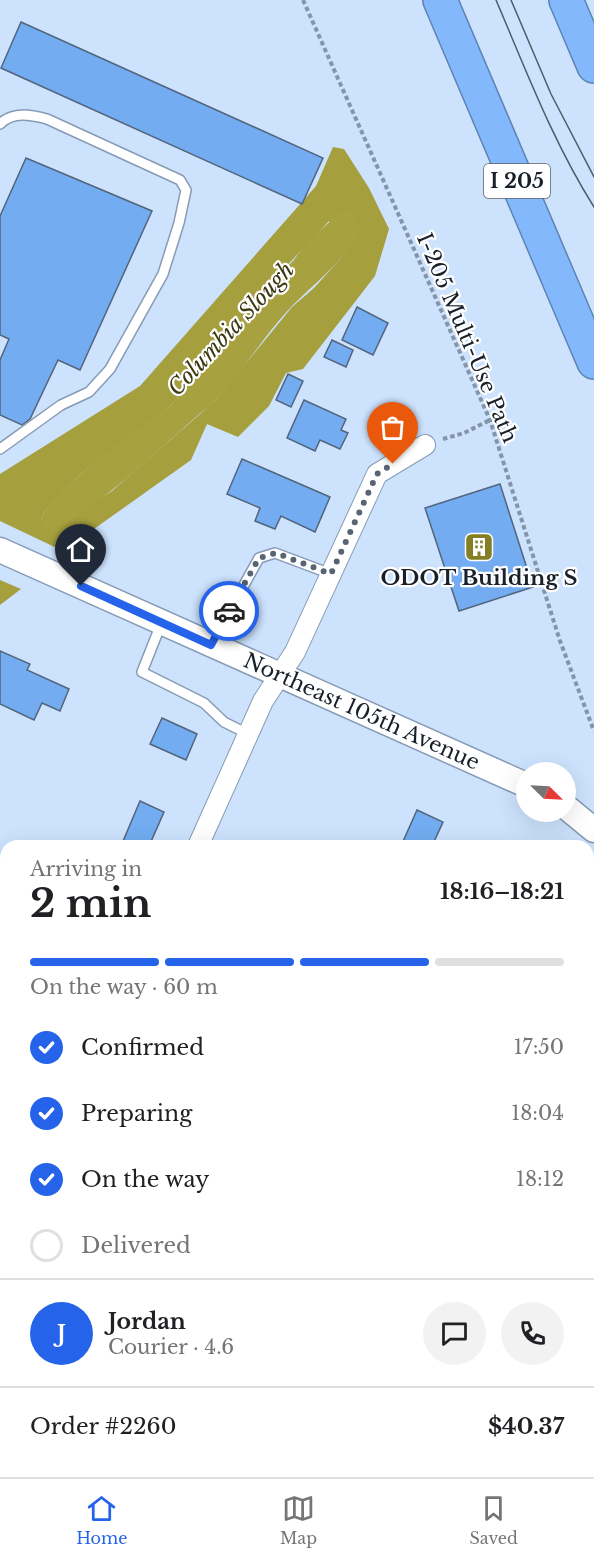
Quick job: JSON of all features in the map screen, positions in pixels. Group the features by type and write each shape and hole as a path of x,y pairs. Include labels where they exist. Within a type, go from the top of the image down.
{"highway":[{"name":"I 205","path":"440,0 594,362"},
{"path":"566,0 594,66"}],"street":[{"path":"201,840 263,701 296,652 377,474 425,445"},
{"name":"Northeast 105th Avenue","path":"0,550 516,781"},
{"path":"576,815 594,830"}],"lane":[{"path":"0,124 4,120 25,114 47,119 180,180 186,190 179,223 163,274 110,369 89,392 61,405 0,449"},
{"path":"211,645 259,558 276,553 331,574"},
{"path":"162,623 142,672 204,704 224,722 248,734"}],"path":[{"name":"I-205 Multi-Use Path","path":"303,0 490,420 560,641 594,730"},
{"path":"425,445 464,433 490,420"}],"shaded area":[{"path":"333,147 344,149 369,188 389,229 375,276 303,369 286,373 269,406 238,437 207,424 191,460 63,551 0,521 0,474 140,386 316,186","holes":["329,221 342,257 314,288 292,307 216,400 112,491 96,501 41,520 45,511 83,472 170,406 263,299 279,274"]},
{"path":"352,210 362,229 355,240 339,261 282,317 215,402 98,501 57,526 43,528 41,520 45,511 60,495 113,447 170,406 263,299 279,274 293,261 308,241 342,211"},
{"path":"0,580 21,589 0,605"}],"building":[{"path":"21,22 323,158 302,204 1,68"},
{"path":"26,158 152,211 80,370 58,360 30,419 22,425 0,415 0,360 9,339 0,335 0,216"},
{"path":"357,307 388,323 373,355 342,340"},
{"path":"332,340 353,350 346,367 324,357"},
{"path":"288,374 303,381 291,407 276,400"},
{"path":"304,400 346,419 341,430 348,433 340,449 320,440 315,451 287,438"},
{"path":"242,459 330,497 315,532 281,516 275,529 255,521 260,508 227,494"},
{"name":"ODOT Building S","path":"500,484 533,587 459,611 425,508"},
{"path":"0,651 30,664 27,670 69,689 60,711 42,703 34,720 0,704"},
{"path":"162,718 197,734 186,760 150,744"},
{"path":"140,801 164,812 152,840 124,840"},
{"path":"417,810 443,822 435,840 404,840"}],"tram line":[{"path":"496,0 553,131 594,207"},
{"path":"511,0 551,94 594,177"}],"way so far":[{"path":"229,611 259,558 276,553 331,574 377,474 393,464"}],"place":[{"name":"ODOT Building S","path":"479,547"}],"route":[{"path":"81,586 211,645 229,611"}],"water label":[{"name":"Columbia Slough","path":"231,329"}]}
